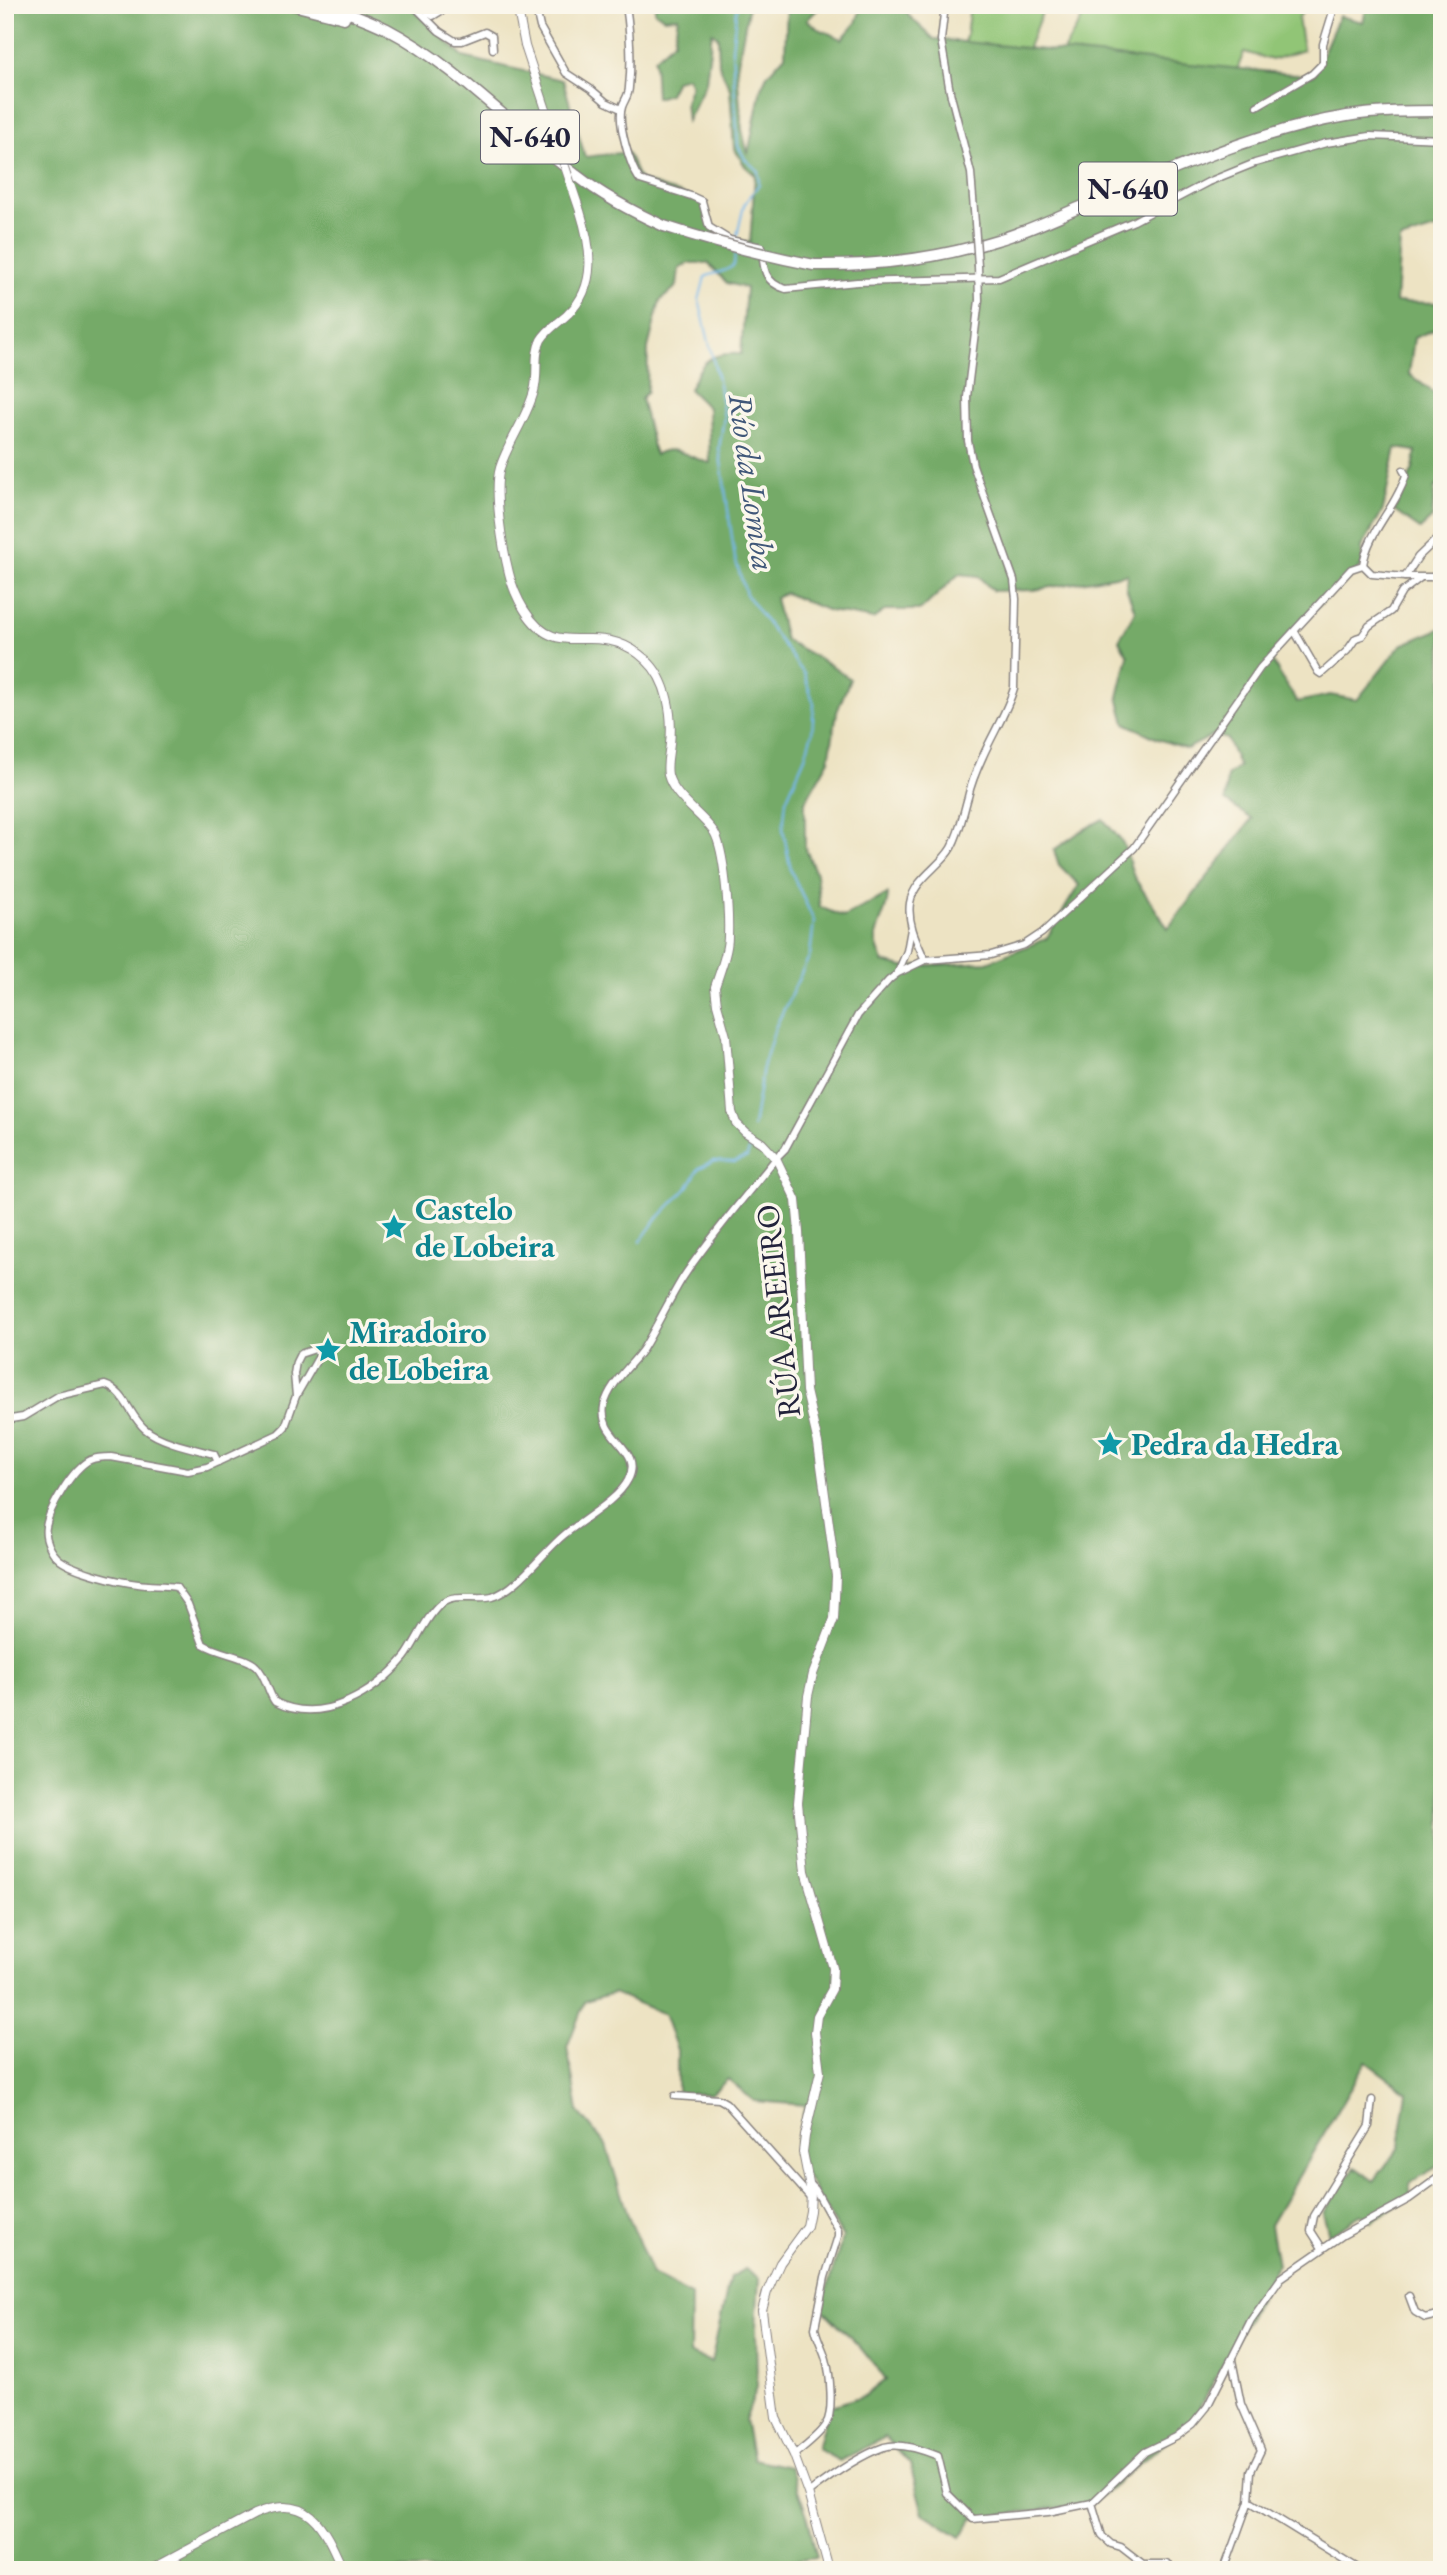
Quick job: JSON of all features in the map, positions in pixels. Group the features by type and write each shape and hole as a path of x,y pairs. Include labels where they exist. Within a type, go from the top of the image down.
{"highway":[{"path":"293,5 341,16 379,33 402,39"},
{"name":"N-640","path":"328,5 387,29 463,80 576,176 620,204 664,226 734,248 814,265 873,265 927,258 998,240 1248,142 1296,127 1348,116 1442,111"},
{"path":"344,5 396,30 402,39"}],"street":[{"path":"413,5 427,15 439,31 455,41 462,41 479,33 489,33 493,49"},
{"path":"427,15 428,5"},
{"path":"427,15 433,16 451,5"},
{"name":"RÚA AREEIRO","path":"517,5 526,46 552,131 588,237 590,263 587,285 580,301 542,338 536,356 534,393 500,468 498,500 508,572 517,597 530,617 550,636 611,640 631,648 648,662 661,680 669,705 671,741 667,765 671,784 715,834 724,870 729,938 715,987 715,996 726,1036 732,1112 736,1123 776,1158 796,1200 806,1391 818,1443 836,1576 834,1619 813,1674 808,1696 797,1803 805,1871 834,1978 832,1989 817,2016 820,2072 803,2152 811,2197 807,2226 780,2263 762,2311 776,2418 808,2493 829,2570"},
{"path":"535,5 540,27 566,73 606,102 621,109"},
{"path":"626,5 629,22 629,90 621,109 630,164 640,180 691,195 702,201 709,227 730,240 762,247 762,268 767,279 786,289 857,282 999,278 1134,220 1208,182 1255,163 1326,143 1370,136 1442,138"},
{"path":"898,973 907,951 913,895 920,882 950,850 983,755 1014,688 1014,580 973,465 966,424 979,300 978,266 971,173 950,92 941,40 945,5"},
{"path":"1257,106 1312,74 1323,63 1323,44 1335,5"},
{"path":"1363,565 1369,542 1404,482 1406,475 1403,470"},
{"path":"1405,577 1418,557 1442,534"},
{"path":"1363,565 1372,574 1442,577"},
{"path":"296,1396 296,1362 300,1354 315,1349 319,1356 296,1396 289,1418 278,1434 218,1462 188,1471 111,1457 101,1456 91,1460 80,1466 72,1476 51,1511 46,1527 50,1549 59,1559 73,1567 136,1584 176,1587 188,1604 203,1644 221,1654 255,1664 275,1702 316,1710 362,1695 384,1679 405,1656 441,1604 461,1598 492,1597 508,1590 562,1536 619,1492 628,1482 632,1471 631,1457 607,1429 604,1406 608,1395 643,1349 683,1277 785,1149 858,1015 898,973 925,960 991,955 1024,945 1042,933 1134,849 1256,674 1352,569 1363,565"},
{"path":"1295,632 1321,674 1347,651 1356,638 1362,636 1368,626 1391,611 1402,592 1420,578"},
{"path":"911,927 925,960"},
{"path":"5,1420 23,1417 58,1395 105,1385 122,1395 133,1416 149,1432 214,1454 218,1462"},
{"path":"675,2096 719,2099 726,2103 811,2197"},
{"path":"1322,2248 1311,2231 1314,2216 1370,2126 1372,2100"},
{"path":"808,2493 833,2474 886,2446 919,2449 938,2456 947,2493 973,2519 1048,2512 1092,2502 1145,2452 1176,2437 1193,2424 1207,2407 1251,2320 1281,2278 1322,2248 1389,2211 1442,2175"},
{"name":"RÚA AREEIRO","path":"794,2455 826,2425 830,2407 826,2358 815,2328 838,2230 815,2189 808,2183"},
{"path":"1409,2295 1415,2312 1425,2318 1442,2314"},
{"path":"1224,2570 1249,2501 1251,2471 1261,2450 1241,2404 1232,2360"},
{"path":"1249,2501 1361,2570"},
{"path":"1092,2502 1102,2536 1111,2544 1121,2547 1143,2564 1166,2564 1177,2570"},
{"path":"150,2570 255,2514 266,2509 288,2507 309,2513 324,2528 343,2570"}],"green space":[{"path":"5,5 409,5 463,57 563,80 585,157 627,152 640,180 702,201 709,221 717,232 750,243 755,175 745,166 734,148 730,89 719,65 718,37 712,32 706,82 687,121 685,102 691,85 687,77 676,80 669,94 656,98 654,59 674,41 678,17 664,18 655,12 655,5 749,5 737,67 742,130 748,154 761,88 767,75 785,55 787,5 822,5 807,20 819,29 842,39 856,23 862,5 904,5 909,16 934,39 1313,76 1339,16 1363,22 1367,5 1442,5 1442,227 1400,240 1396,302 1442,303 1442,326 1414,338 1409,374 1442,399 1442,488 1435,486 1432,518 1420,529 1394,511 1413,469 1416,451 1396,448 1383,510 1362,547 1363,565 1312,611 1270,658 1297,702 1330,695 1357,700 1401,645 1442,628 1442,2164 1409,2183 1411,2197 1371,2222 1362,2214 1329,2235 1323,2213 1355,2167 1374,2181 1399,2147 1407,2092 1366,2062 1270,2225 1277,2265 1193,2419 1092,2503 972,2519 961,2537 923,2513 910,2464 885,2437 840,2461 817,2449 828,2407 866,2395 886,2379 859,2346 821,2308 843,2237 801,2168 796,2144 805,2105 754,2101 728,2079 711,2094 677,2093 677,2050 664,2014 614,1993 585,2001 567,2047 578,2111 606,2145 627,2213 652,2274 691,2295 690,2354 711,2362 730,2277 745,2269 759,2279 757,2387 745,2421 753,2459 790,2467 808,2518 817,2558 785,2562 781,2570 5,2570","holes":["689,263 708,263 727,283 746,288 741,354 721,355 708,360 698,371 689,389 708,408 710,463 669,450 655,455 641,398 647,392 648,348 660,301 677,286 679,269","959,574 978,576 993,591 1034,590 1127,574 1126,587 1135,611 1119,640 1128,656 1118,697 1125,723 1187,749 1215,734 1227,739 1239,767 1227,776 1225,801 1252,819 1168,928 1134,877 1123,843 1103,819 1054,850 1059,865 1079,885 1046,939 987,962 903,967 883,962 876,939 888,894 844,917 820,907 816,874 805,847 805,802 829,760 837,712 850,679 785,640 775,598 785,593 829,611 873,619 886,610 921,610"]},
{"path":"970,5 1045,5 1024,57 959,58 966,36"},
{"path":"1090,5 1328,5 1325,11 1306,8 1298,18 1303,50 1272,60 1244,52 1228,93 1059,58"}],"waterway":[{"name":"Río da Lomba","path":"736,240 744,205 759,184 758,171 745,159 738,146 732,49 737,5"},
{"name":"Río da Lomba","path":"735,253 734,265 705,277 699,300 719,384 724,418 719,448 735,558 746,594 804,674 814,704 812,733 805,757 786,800 783,829 791,871 814,921 810,955 775,1028 763,1067 753,1127"},
{"name":"Río da Lomba","path":"640,1242 655,1221 688,1187 699,1168 714,1161 735,1162 747,1157 750,1146"}],"place":[{"name":"Castelo de Lobeira","path":"394,1227"},
{"name":"Miradoiro de Lobeira","path":"328,1350"},
{"name":"Pedra da Hedra","path":"1110,1444"}]}
